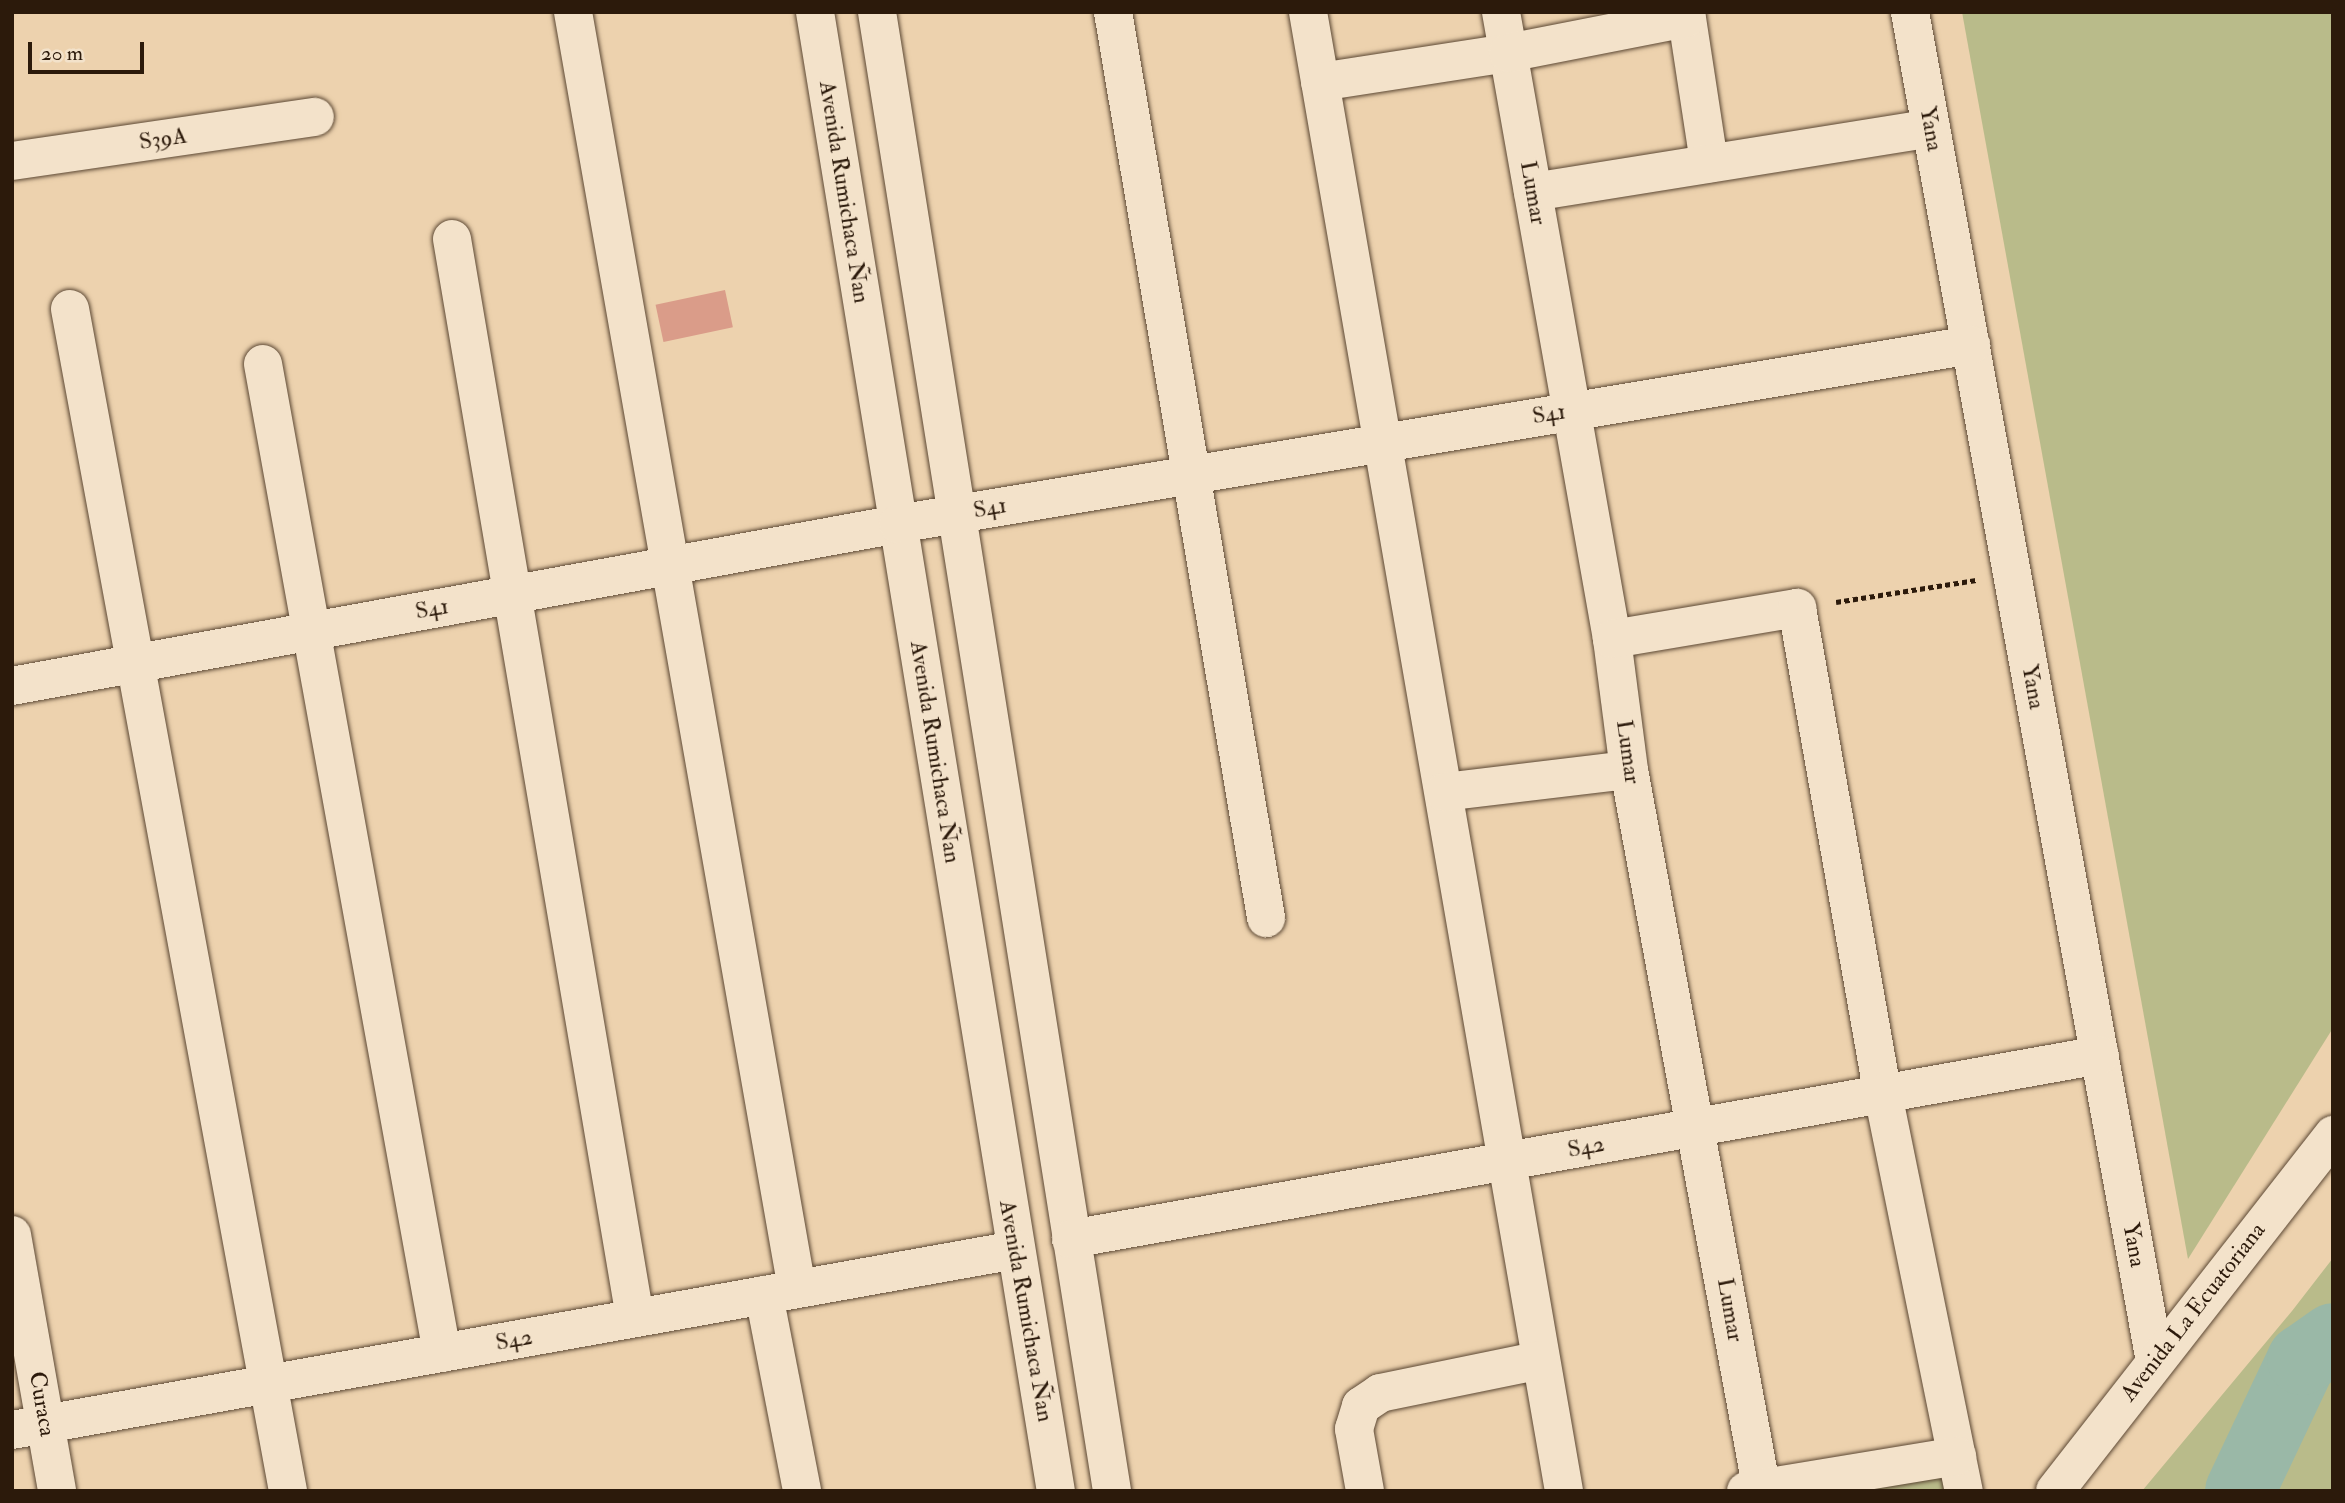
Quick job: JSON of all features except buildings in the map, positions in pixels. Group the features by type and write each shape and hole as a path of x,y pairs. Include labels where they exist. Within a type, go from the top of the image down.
{"street":[{"path":"573,12 673,565 781,1292 802,1491"},
{"name":"Avenida Rumichaca Ñan","path":"815,12 1056,1491"},
{"path":"877,12 960,513 1112,1491"},
{"path":"1113,12 1266,918"},
{"path":"1308,12 1385,441 1564,1491"},
{"name":"Lumar","path":"1501,12 1612,639 1629,770 1698,1127 1757,1490"},
{"name":"Yana","path":"1910,12 2155,1361"},
{"path":"1320,82 1508,53 1687,15 1709,163"},
{"name":"S39A","path":"12,161 315,117"},
{"path":"1533,192 1931,128"},
{"path":"452,239 510,594 635,1318"},
{"path":"70,309 133,664 288,1491"},
{"name":"S41","path":"12,686 960,513 1971,345"},
{"path":"263,363 442,1353"},
{"path":"1612,639 1797,608 1883,1094 1961,1473 1757,1490"},
{"path":"1444,792 1629,770"},
{"name":"S42","path":"1071,1239 2100,1055"},
{"name":"Avenida La Ecuatoriana","path":"2055,1491 2333,1135"},
{"name":"Curaca","path":"12,1235 29,1427 57,1491"},
{"name":"S42","path":"29,1427 1015,1250"},
{"path":"1365,1491 1354,1429 1361,1406 1380,1393 1541,1360"}],"path":[{"path":"1797,608 2012,574"}],"green space":[{"path":"1962,12 2333,12 2333,1028 2188,1259"},
{"path":"2333,1258 2333,1491 2142,1491 2292,1311"},
{"path":"1951,1465 1956,1491 1801,1491"}],"waterway":[{"path":"2240,1491 2302,1360 2333,1338"}]}
